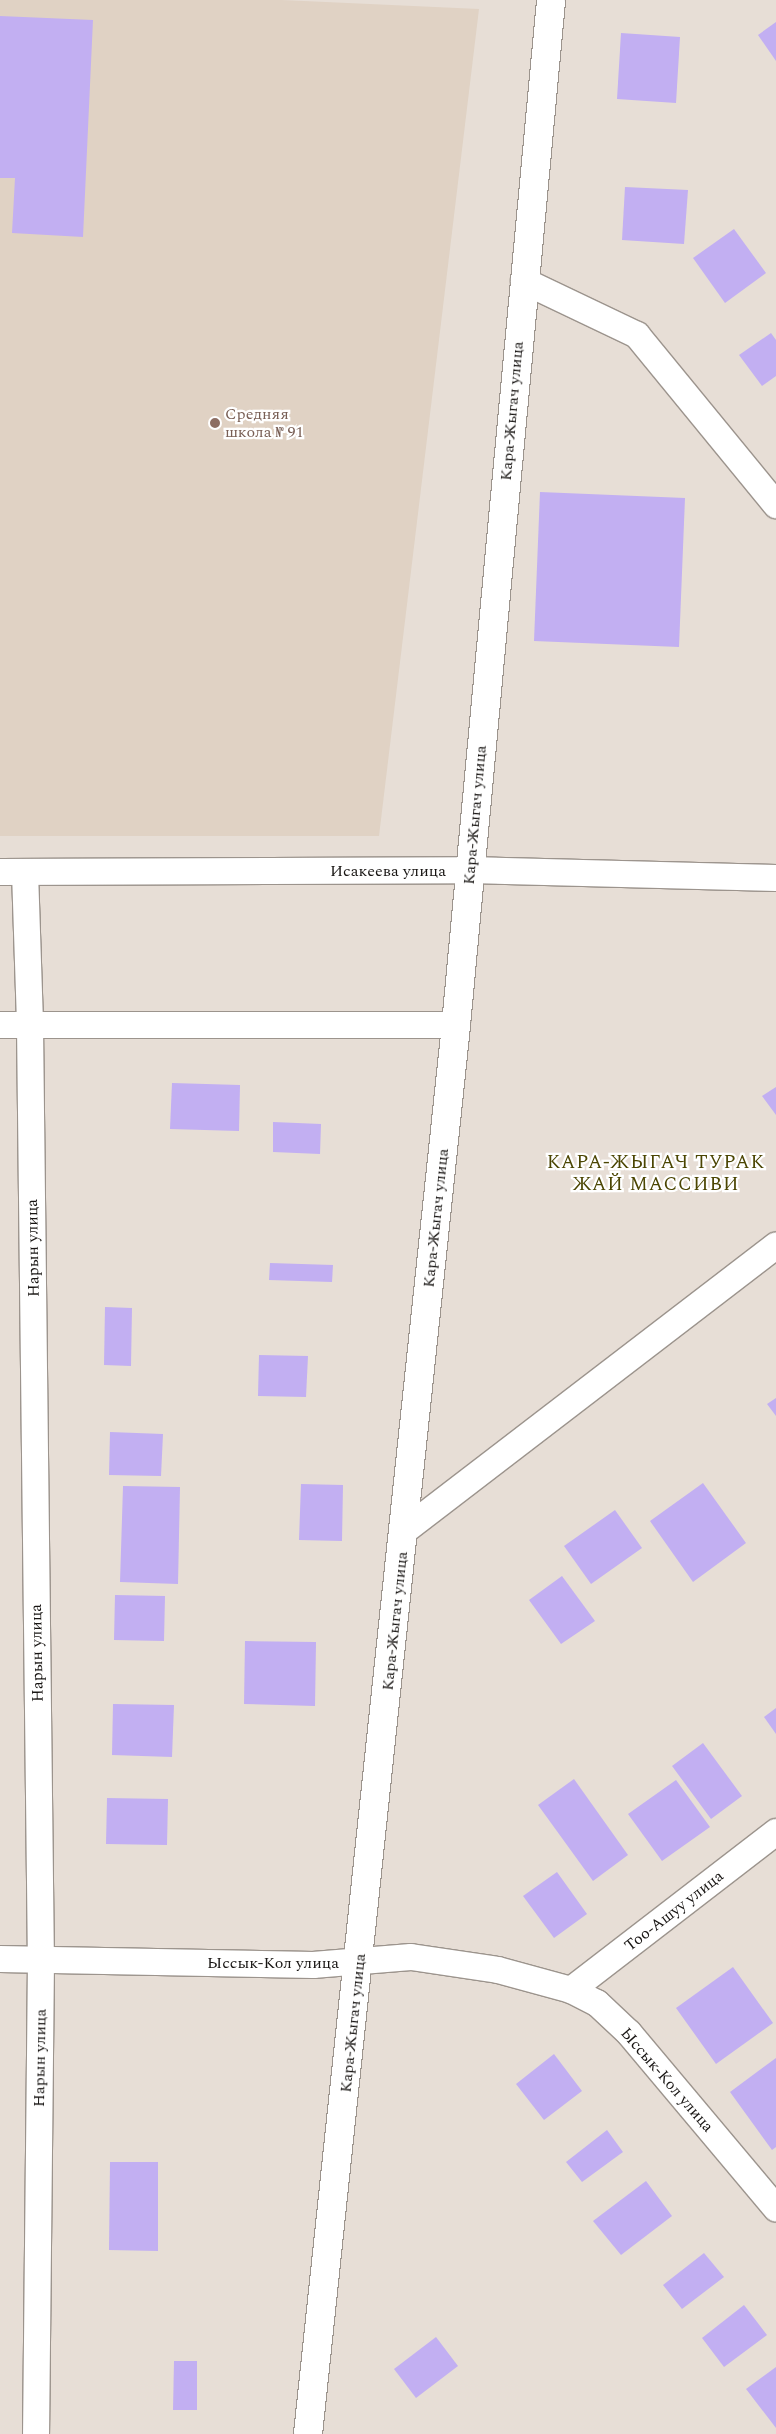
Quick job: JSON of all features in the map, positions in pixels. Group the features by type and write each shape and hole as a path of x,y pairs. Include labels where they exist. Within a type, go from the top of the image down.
{"street":[{"name":"Кара-Жыгач улица","path":"308,2434 360,1961 456,1025 551,0"},
{"path":"524,281 637,335 776,505"},
{"name":"Исакеева улица","path":"13,872 470,870 776,878"},
{"name":"Нарын улица","path":"13,872 30,1026 41,1960 36,2434"},
{"path":"0,1025 456,1025"},
{"path":"404,1531 776,1246"},
{"name":"Тоо-Ашуу улица","path":"572,1990 776,1832"},
{"name":"Ыссык-Кол улица","path":"0,1959 313,1965 411,1957 498,1970 572,1990 597,2003 629,2033 776,2208"}],"shaded area":[{"name":"Средняя школа № 91","path":"0,0 282,0 479,9 379,836 0,836"}],"building":[{"path":"0,16 93,20 83,237 12,233 15,178 0,178"},
{"path":"776,22 776,61 758,35"},
{"path":"621,33 680,37 676,103 617,99"},
{"path":"625,187 688,190 684,244 622,240"},
{"path":"734,229 766,273 725,303 693,258"},
{"path":"771,333 776,340 776,376 762,386 739,355"},
{"path":"540,492 685,498 679,647 534,641"},
{"path":"172,1083 240,1085 239,1131 170,1129"},
{"path":"776,1087 776,1115 762,1096"},
{"path":"273,1122 321,1124 320,1154 273,1152"},
{"path":"270,1263 333,1265 332,1282 269,1280"},
{"path":"105,1307 132,1308 131,1366 104,1365"},
{"path":"259,1355 308,1356 306,1397 258,1396"},
{"path":"776,1398 776,1416 767,1404"},
{"path":"110,1432 163,1434 161,1476 109,1475"},
{"path":"703,1483 746,1543 693,1582 650,1521"},
{"path":"301,1484 343,1485 342,1541 299,1540"},
{"path":"123,1486 180,1487 178,1584 120,1582"},
{"path":"615,1510 642,1548 591,1584 564,1546"},
{"path":"562,1576 595,1621 561,1644 529,1600"},
{"path":"115,1595 165,1596 164,1641 114,1640"},
{"path":"245,1641 316,1642 315,1706 244,1704"},
{"path":"113,1704 174,1705 172,1757 112,1755"},
{"path":"776,1708 776,1734 764,1717"},
{"path":"703,1743 742,1796 711,1819 672,1766"},
{"path":"574,1779 628,1855 593,1881 538,1805"},
{"path":"676,1780 710,1827 662,1861 628,1814"},
{"path":"107,1798 168,1799 167,1845 106,1844"},
{"path":"557,1872 587,1914 554,1938 523,1896"},
{"path":"733,1967 773,2023 716,2064 676,2008"},
{"path":"554,2054 582,2091 544,2120 516,2084"},
{"path":"776,2058 776,2147 772,2150 730,2092"},
{"path":"607,2130 623,2152 582,2182 566,2162"},
{"path":"110,2162 158,2162 158,2251 109,2250"},
{"path":"646,2181 672,2216 621,2255 593,2221"},
{"path":"704,2253 724,2277 682,2309 663,2285"},
{"path":"744,2305 767,2335 724,2367 702,2338"},
{"path":"436,2337 458,2366 416,2398 394,2369"},
{"path":"174,2361 197,2361 197,2410 173,2410"},
{"path":"776,2367 776,2428 746,2389"}],"place":[{"name":"Средняя школа № 91","path":"215,423"}],"district":[{"name":"КАРА-ЖЫГАЧ ТУРАК ЖАЙ МАССИВИ","path":"656,1174"}]}
